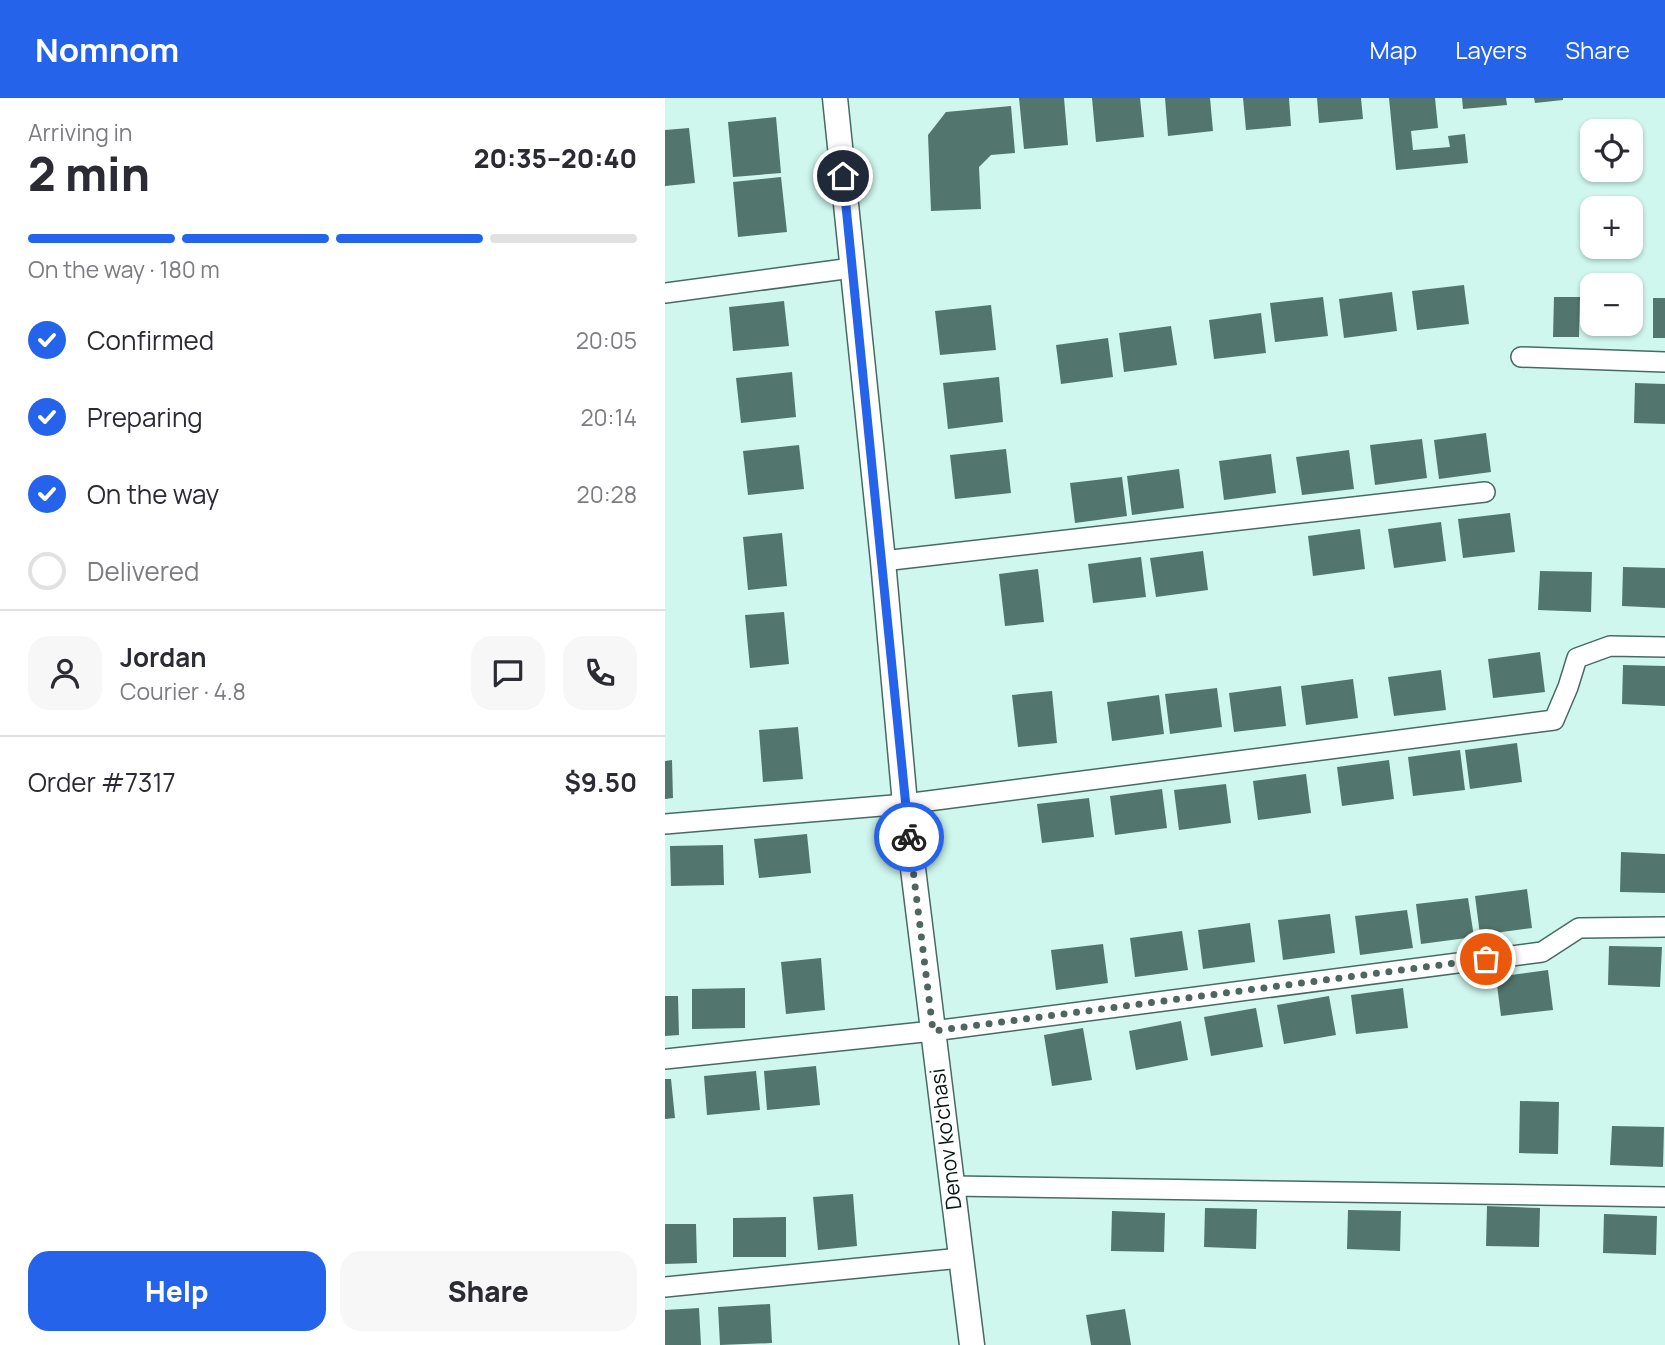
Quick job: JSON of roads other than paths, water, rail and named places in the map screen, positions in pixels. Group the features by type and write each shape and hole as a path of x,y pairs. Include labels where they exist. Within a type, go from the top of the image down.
{"street":[{"name":"Denov ko'chasi","path":"835,98 905,804 972,1345"},
{"path":"665,293 852,268"},
{"path":"1521,357 1665,362"},
{"path":"883,561 1485,492"},
{"path":"665,824 905,804 1554,720 1577,657 1610,646 1665,647"},
{"path":"665,1059 933,1031 1542,952 1579,928 1665,927"},
{"path":"952,1186 1665,1197"},
{"path":"665,1287 961,1258"}]}
